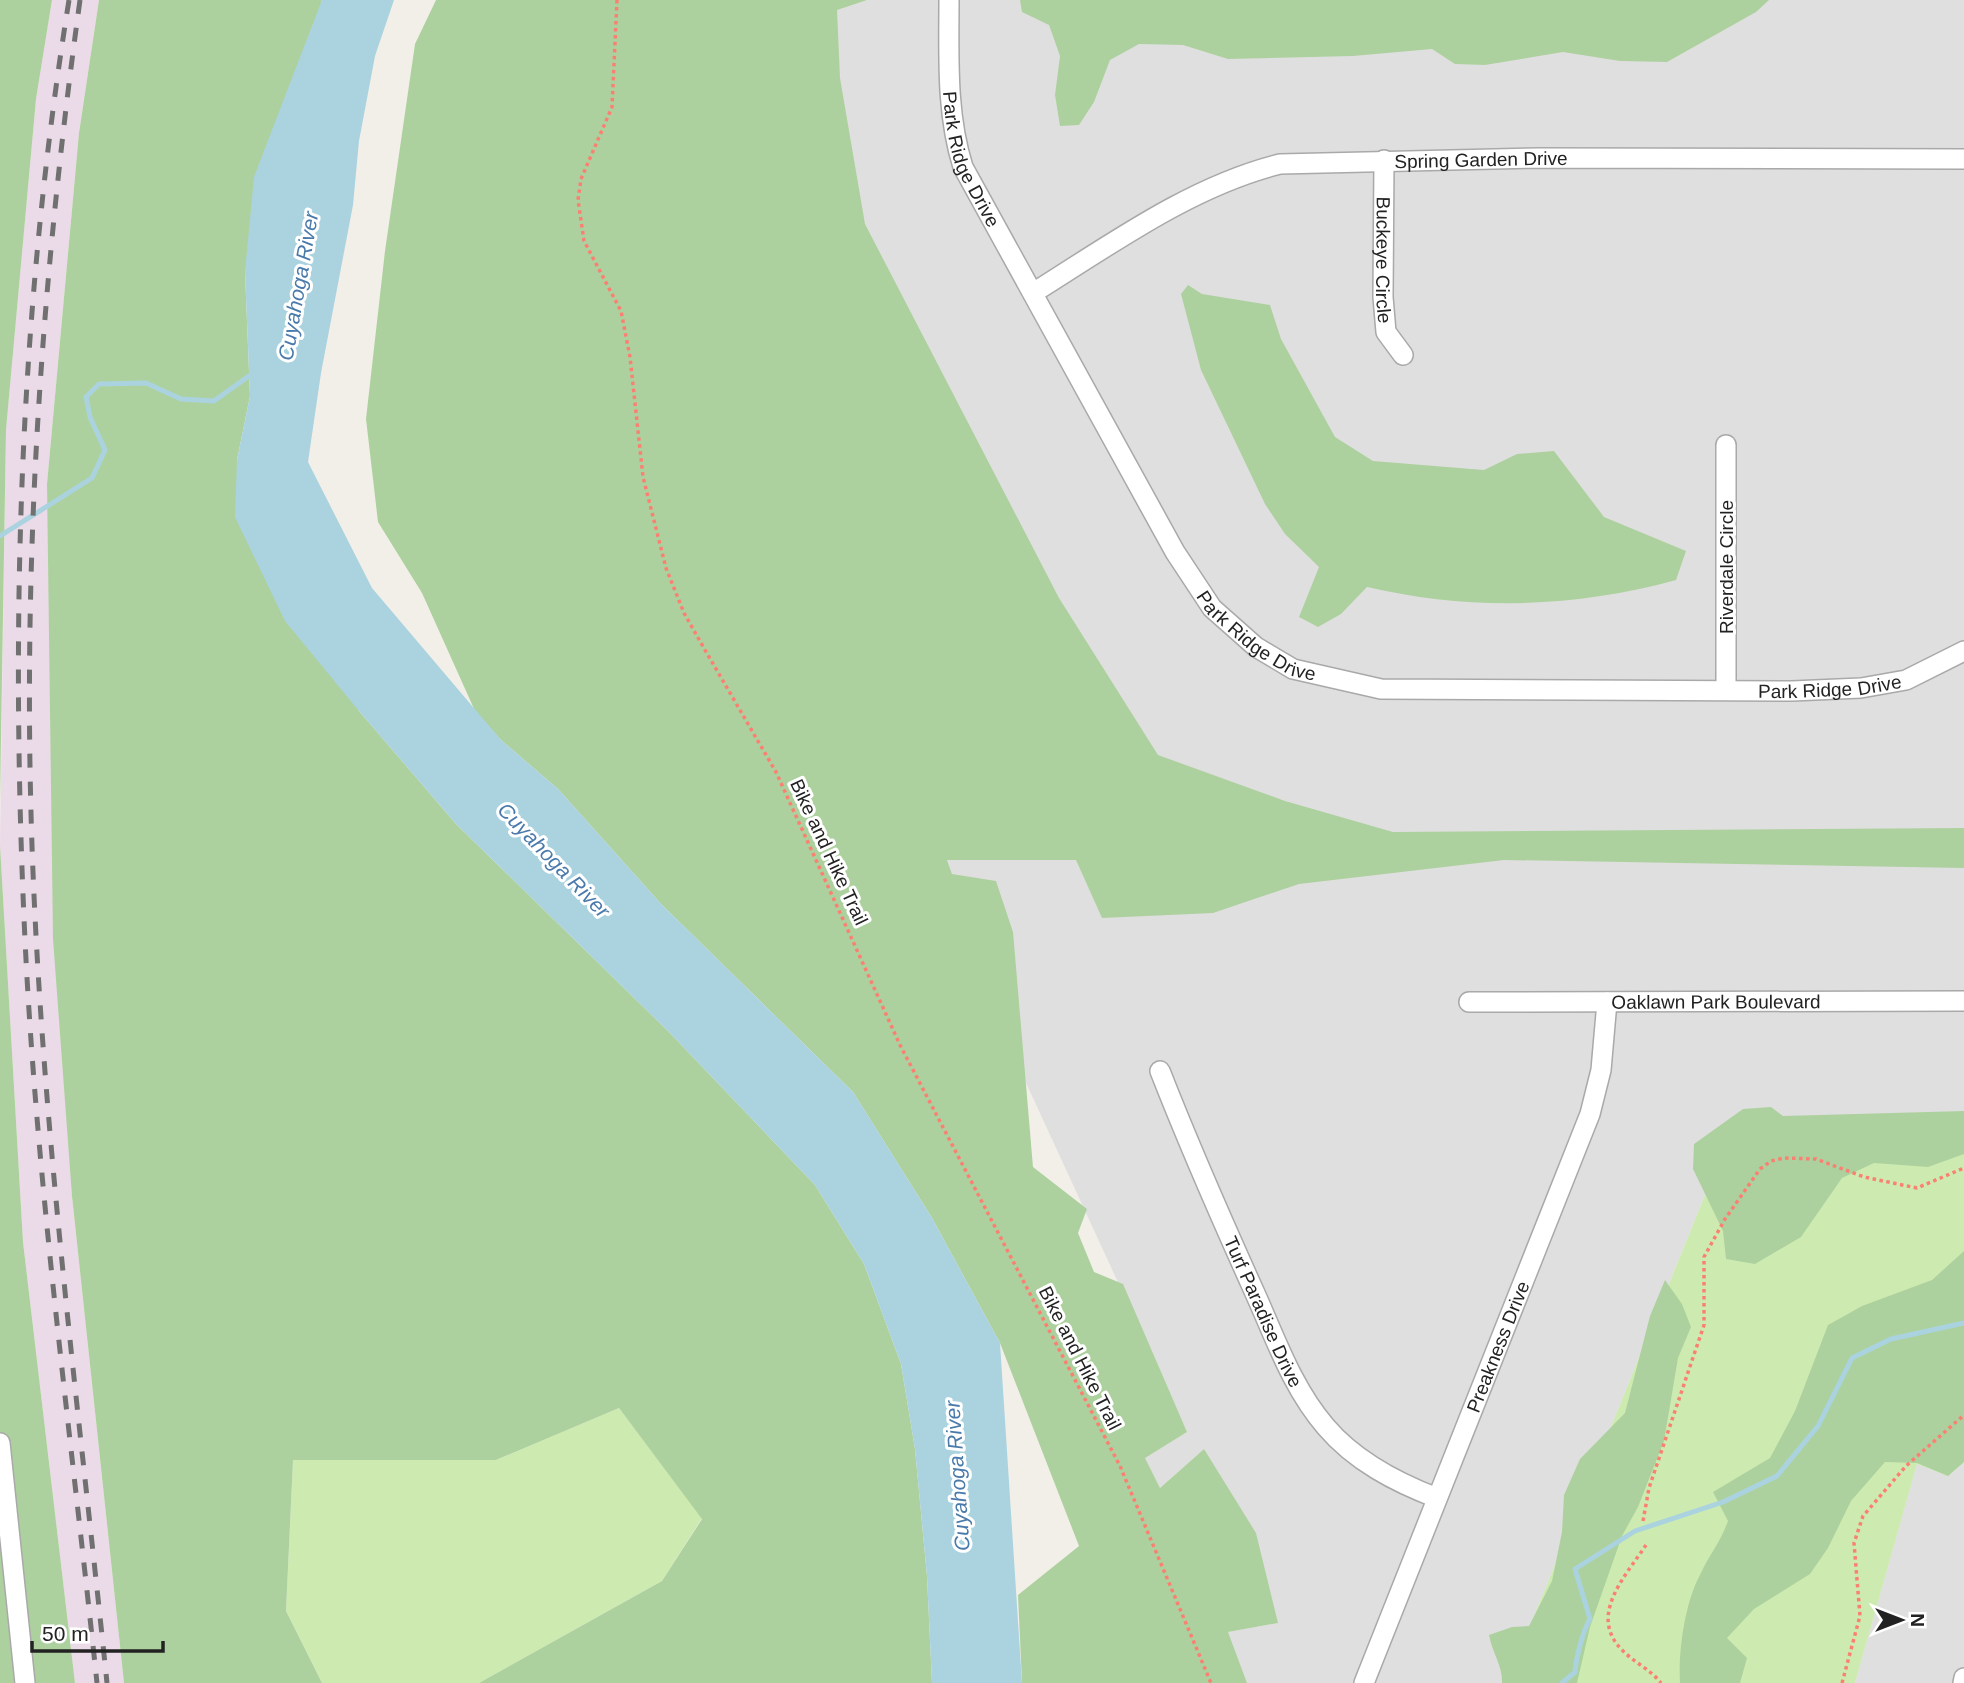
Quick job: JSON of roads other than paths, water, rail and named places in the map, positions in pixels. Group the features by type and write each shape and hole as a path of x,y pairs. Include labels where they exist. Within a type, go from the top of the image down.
{"street":[{"name":"Park Ridge Drive","path":"949,0 949,66 956,143 983,208 1033,293 1175,552 1212,607 1256,647 1293,669 1381,689 1792,691 1882,685 1906,680 1964,651"},
{"name":"Spring Garden Drive","path":"1033,293 1135,230 1253,170 1307,161 1964,159"},
{"name":"Buckeye Circle","path":"1384,160 1386,332 1403,355"},
{"name":"Riverdale Circle","path":"1726,445 1726,690"},
{"name":"Oaklawn Park Boulevard","path":"1469,1002 1964,1001"},
{"name":"Preakness Drive","path":"1364,1683 1590,1114 1601,1070 1607,1002"},
{"name":"Turf Paradise Drive","path":"1160,1071 1192,1154 1290,1370 1311,1408 1327,1428 1362,1460 1394,1480 1437,1498"},
{"path":"0,1443 25,1683"}],"water":[{"name":"Cuyahoga River","path":"322,0 394,0 375,56 359,141 353,205 321,373 308,462 372,588 501,740 558,789 662,905 853,1092 932,1218 1000,1343 1022,1683 932,1683 927,1576 915,1449 901,1364 864,1264 815,1185 669,1032 456,824 285,621 235,517 237,460 250,396 245,272 254,177"}],"waterway":[{"path":"0,536 92,478 105,450 90,417 86,397 99,384 146,383 181,399 214,401 253,373"},
{"path":"1562,1683 1575,1672 1580,1644 1590,1619 1575,1569 1635,1531 1723,1502 1777,1476 1818,1426 1852,1358 1891,1339 1964,1323"}],"railway":[{"path":"69,0 52,117 29,351 19,586 19,704 30,1033 56,1312 97,1683"},
{"path":"80,0 44,326 32,544 30,763 33,872 45,1075 107,1683"}]}
